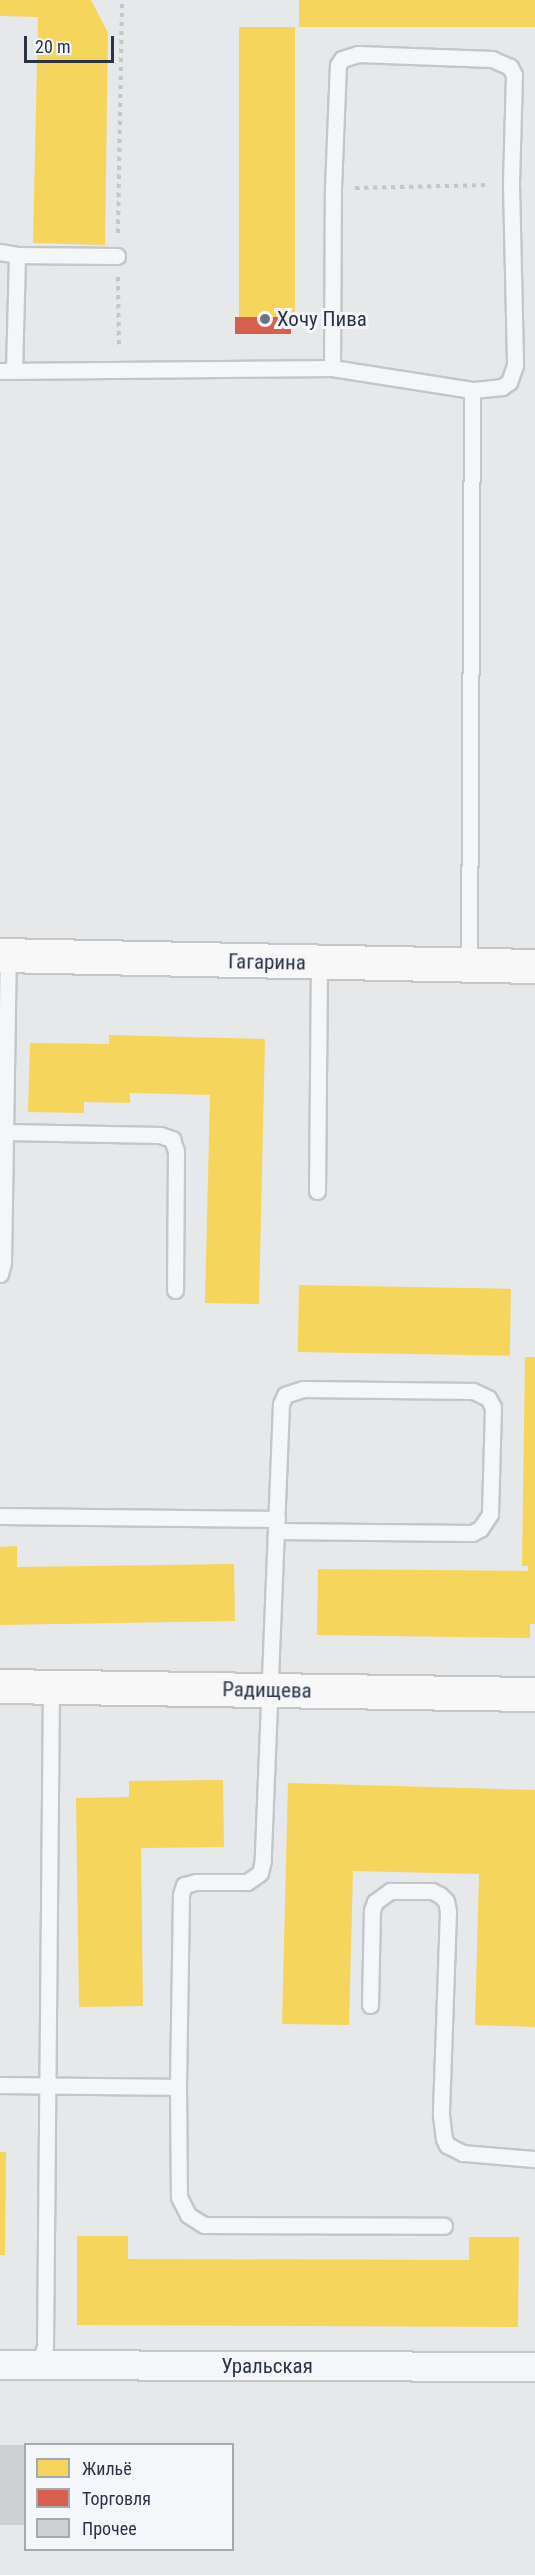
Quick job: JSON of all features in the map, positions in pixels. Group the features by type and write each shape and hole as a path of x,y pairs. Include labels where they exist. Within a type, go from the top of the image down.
{"street":[{"name":"Гагарина","path":"4,955 535,966"},
{"name":"Радищева","path":"0,1686 535,1694"},
{"name":"Уральская","path":"0,2365 535,2367"}],"lane":[{"path":"17,255 7,371 332,368 472,390 502,387 509,382 515,365 511,184 514,75 510,67 492,59 358,54 342,59 338,65 333,188 332,368"},
{"path":"0,252 17,255 117,256"},
{"path":"469,965 472,390"},
{"path":"0,1274 3,1263 6,1132 4,955"},
{"path":"317,1191 319,963"},
{"path":"6,1132 160,1135 172,1139 176,1151 175,1290"},
{"path":"0,1516 276,1525 472,1533 480,1530 490,1514 493,1407 488,1398 473,1391 303,1389 285,1395 280,1413 276,1525 274,1622 269,1690 263,1860 260,1873 248,1882 196,1882 184,1885 181,1895 179,2197 188,2215 195,2222 204,2224 444,2226"},
{"path":"39,2364 45,2347 51,1687"},
{"path":"370,2005 372,1910 375,1902 390,1891 432,1891 440,1895 446,1901 448,1911 441,2115 444,2139 447,2145 463,2153 535,2159"},
{"path":"0,2085 178,2087"}],"path":[{"path":"120,370 117,256 122,0"},
{"path":"333,188 511,184"}],"building: Жильё":[{"path":"0,0 91,0 108,33 105,245 33,243 38,17 0,16"},
{"path":"299,0 535,0 535,27 299,27"},
{"path":"239,27 295,27 295,317 239,317"},
{"path":"109,1035 265,1039 259,1304 205,1303 210,1095 130,1093 130,1103 84,1102 84,1113 28,1112 30,1043 109,1044"},
{"path":"299,1285 511,1289 510,1356 298,1352"},
{"path":"525,1357 535,1357 535,1624 530,1624 530,1638 317,1635 318,1569 528,1571 528,1566 522,1566"},
{"path":"17,1546 17,1567 234,1564 235,1621 0,1625 0,1547"},
{"path":"223,1780 224,1847 141,1848 143,2006 79,2007 76,1798 129,1797 129,1781"},
{"path":"288,1783 535,1790 535,2027 475,2025 479,1874 353,1871 349,2025 282,2024"},
{"path":"0,2152 6,2152 5,2255 0,2255"},
{"path":"77,2236 128,2236 128,2259 469,2260 469,2237 519,2237 518,2327 77,2325"}],"building: Торговля":[{"path":"235,317 291,317 291,334 235,334"}],"building: Прочее":[{"path":"0,2445 24,2445 24,2525 0,2525"}],"place":[{"name":"Хочу Пива","path":"265,319"}]}
